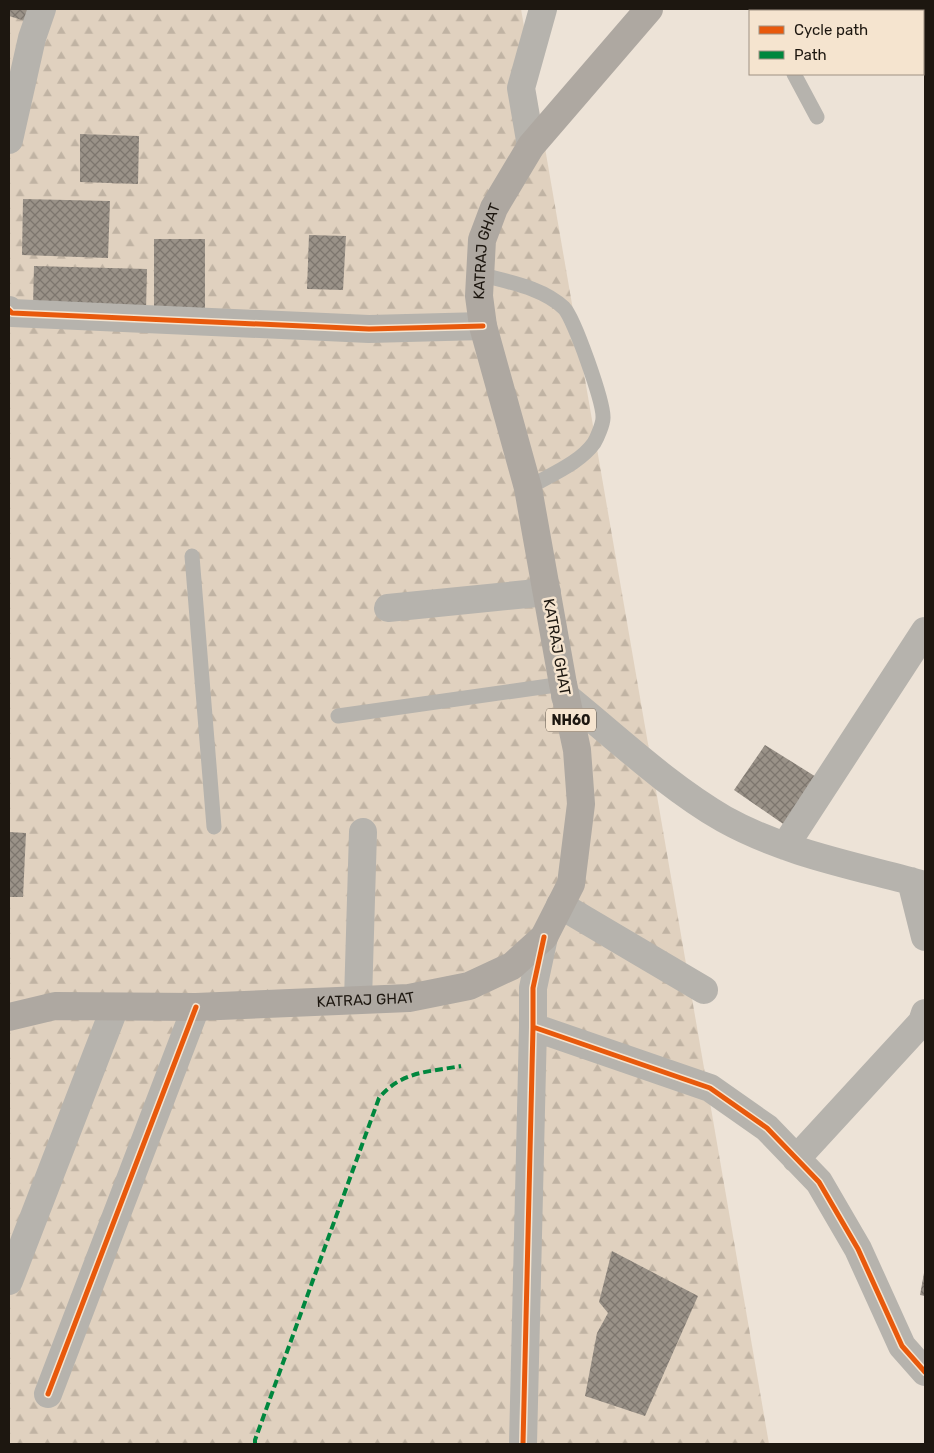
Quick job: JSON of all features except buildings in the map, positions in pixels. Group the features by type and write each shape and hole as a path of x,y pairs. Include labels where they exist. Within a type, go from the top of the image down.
{"highway":[{"name":"KATRAJ GHAT","path":"9,1017 55,1006 196,1007 409,998 469,986 512,966 544,936 571,884 581,804 578,750 564,690 528,488 483,326 479,274 482,240 494,208 531,146 649,9"}],"street":[{"path":"9,140 32,38 42,9"},
{"path":"531,146 521,88 543,9"},
{"path":"9,310 12,313 369,329 483,326"},
{"path":"388,608 547,592"},
{"path":"786,846 925,631"},
{"path":"564,690 680,789 724,819 821,859 918,883 925,937"},
{"path":"358,1000 364,832"},
{"path":"560,905 704,990"},
{"path":"523,1444 533,988 544,936"},
{"path":"9,1281 115,1007"},
{"path":"48,1394 196,1007"},
{"path":"796,1159 922,1022 925,1013"},
{"path":"532,1027 710,1088 767,1128 818,1182 858,1249 902,1346 925,1372"}],"lane":[{"path":"795,75 817,117"},
{"path":"479,274 537,291 564,308 573,322 598,393 603,419 594,443 576,460 528,488"},
{"path":"192,556 214,827"},
{"path":"338,716 564,690"}],"green space":[{"path":"9,9 521,9 769,1444 9,1444"}],"marked path":[{"path":"255,1444 379,1098 397,1082 416,1074 461,1066"}],"cycle path":[{"path":"9,310 12,313 369,329 483,326"},
{"path":"544,937 533,988 533,1027 710,1088 767,1128 819,1182 858,1249 902,1346 925,1372"},
{"path":"48,1394 196,1007"},
{"path":"523,1444 533,1027"}]}
